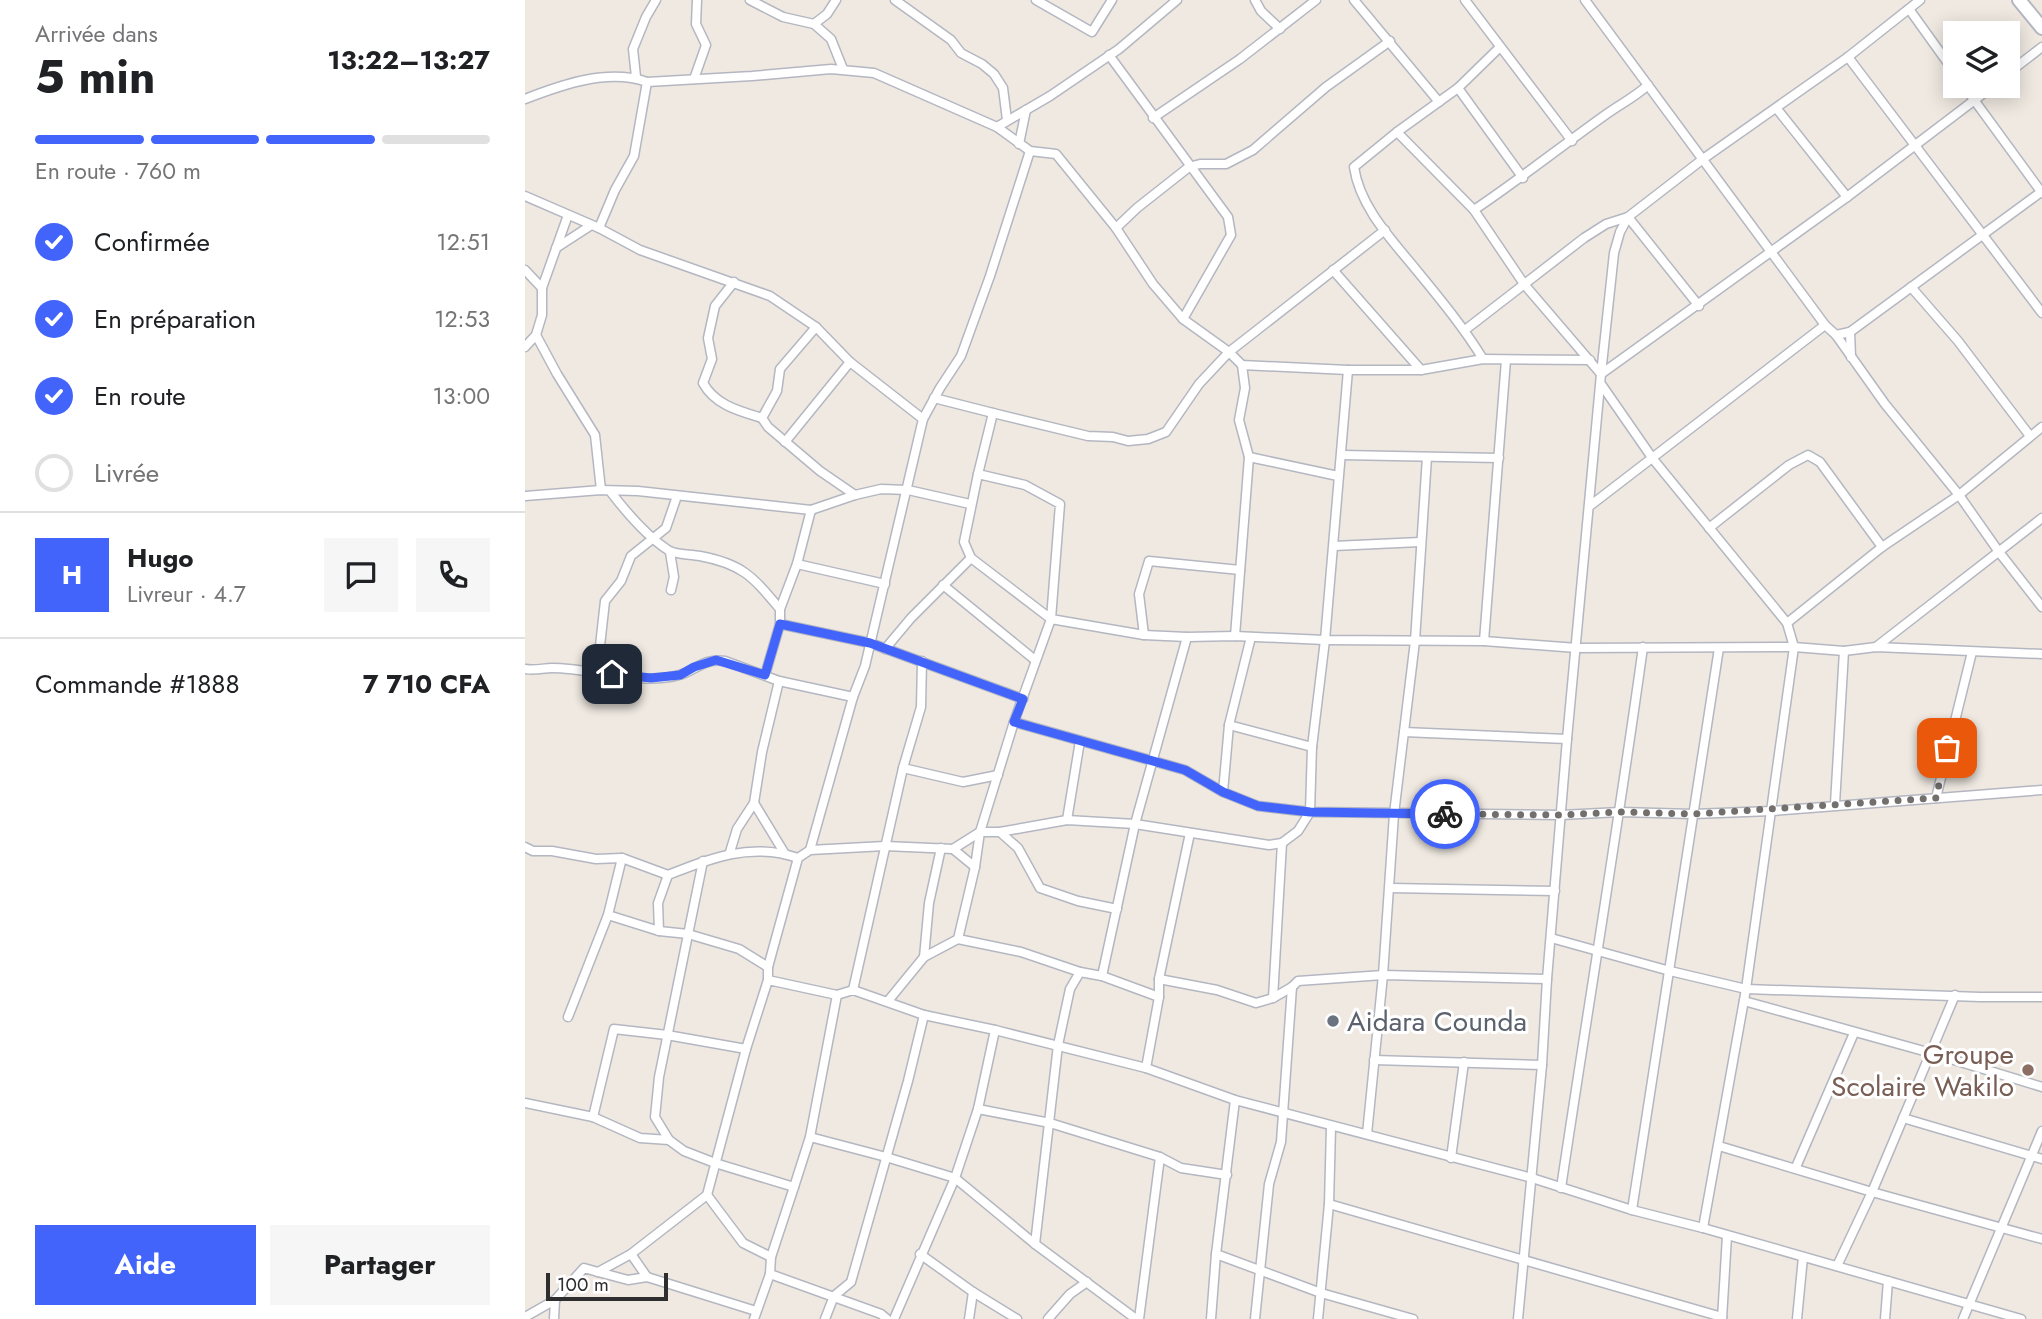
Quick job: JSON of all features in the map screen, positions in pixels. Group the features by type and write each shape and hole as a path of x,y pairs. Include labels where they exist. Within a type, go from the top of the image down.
{"main road":[{"path":"2019,0 2042,28"}],"street":[{"path":"636,78 633,49 656,0"},
{"path":"694,79 706,45 696,23 698,0"},
{"path":"750,0 783,17 814,24 831,39 843,69"},
{"path":"814,24 827,14 836,0"},
{"path":"895,0 951,40 961,54 982,64 993,74 1003,88 1007,120"},
{"path":"1036,0 1093,32 1112,0"},
{"path":"997,127 1050,96 1109,55 1177,0"},
{"path":"1255,0 1280,29"},
{"path":"1153,118 1280,29 1316,0"},
{"path":"1354,0 1439,102"},
{"path":"1465,0 1473,5 1499,48 1572,141"},
{"path":"1585,0 1825,326 1836,335 1851,359 2041,604"},
{"path":"1465,330 1584,238 1606,224 1628,217 1703,159 1848,57 1920,0"},
{"path":"1909,9 1943,56"},
{"path":"1116,228 1189,167 1200,164 1226,164 1253,150 1326,87 1390,41"},
{"path":"2020,64 2042,47"},
{"path":"1483,359 1465,330 1385,230 1356,183 1354,167 1458,88 1499,48"},
{"path":"1109,55 1228,217 1231,235 1183,319"},
{"path":"1848,57 2042,313"},
{"path":"525,99 592,78 636,78 647,82 843,69 874,73 997,127 1030,151 1056,154 1116,228 1153,284 1183,319 1230,352 1242,365 1245,388 1239,420 1249,457 1235,636"},
{"path":"554,250 594,227 615,191 634,156 647,82"},
{"path":"1474,210 1523,178 1609,111 1635,98 1648,85"},
{"path":"1458,88 1523,178"},
{"path":"1601,374 1699,306 1977,98"},
{"path":"1836,335 1850,331 2042,193 1974,100"},
{"path":"1777,109 1847,197"},
{"path":"1019,144 1025,110"},
{"path":"1397,132 1474,210 1524,284 1601,374"},
{"path":"810,850 853,697 865,666 923,419 961,356 1030,151"},
{"path":"525,196 640,250 770,296 816,327 851,362 923,419"},
{"path":"525,347 536,335 542,315 542,288 568,215"},
{"path":"1628,217 1699,306"},
{"path":"1518,1319 1542,1065 1567,739 1613,253 1628,217"},
{"path":"934,398 1088,436 1113,437 1128,441 1148,439 1166,432 1199,384 1230,352 1385,230"},
{"path":"525,270 542,288"},
{"path":"1333,270 1421,370"},
{"path":"734,282 715,306 708,338 712,359 703,383 708,393 732,409 762,418 768,427 820,471 855,495"},
{"path":"1911,287 1958,341 2030,436"},
{"path":"1591,505 1825,326"},
{"path":"762,418 777,391 780,369 816,327"},
{"path":"1850,331 1851,359"},
{"path":"536,335 595,435 605,491 670,552 702,556 735,566 754,577 780,609"},
{"path":"1242,365 1421,370 1483,359 1590,360"},
{"path":"1484,641 1506,360"},
{"path":"785,442 851,362"},
{"path":"953,849 980,832 1000,832 1067,820 1135,824 1269,845 1282,843 1298,831 1310,812 1312,747 1334,546 1348,370"},
{"path":"1601,384 1653,458 1787,623 1794,648 1744,1002 1703,1228"},
{"path":"993,413 970,504 964,542 971,558 1051,620 1144,635 1187,637 1484,641 1577,648 1844,650 1876,647 2042,653"},
{"path":"1787,623 1882,547 1959,495 2042,427"},
{"path":"1342,455 1499,458"},
{"path":"1709,528 1789,465 1808,455 1820,462 1882,547"},
{"path":"1249,457 1338,476"},
{"path":"1367,1134 1383,975 1394,814 1415,641 1427,457"},
{"path":"958,939 975,867 980,832 1014,722 1051,620 1060,504 1025,485 978,474"},
{"path":"525,496 638,491 811,510 881,489 908,490 970,504"},
{"path":"592,672 598,664 605,601 621,581 631,556 666,527 677,496"},
{"path":"765,675 780,624 780,609 797,564 811,510"},
{"path":"1876,647 2042,518"},
{"path":"1334,546 1420,542"},
{"path":"670,552 674,577 671,590"},
{"path":"885,649 971,558"},
{"path":"1144,635 1139,594 1149,561 1240,570"},
{"path":"797,564 885,584"},
{"path":"943,585 1035,660"},
{"path":"780,624 870,643 1023,699"},
{"path":"1102,976 1135,824 1187,637"},
{"path":"1223,792 1229,724 1251,637"},
{"path":"1561,1188 1621,812 1643,647"},
{"path":"1632,1210 1719,648"},
{"path":"1835,804 1844,650"},
{"path":"1936,798 1972,652"},
{"path":"525,669 552,668 651,678 680,675 716,660 779,681 853,697"},
{"path":"853,990 885,846 921,707 922,661"},
{"path":"730,852 737,829 754,803 762,752 779,681"},
{"path":"1014,722 1185,770 1223,792 1258,806 1310,812 1693,814 1772,811 2042,790"},
{"path":"1229,724 1312,747"},
{"path":"1404,732 1567,739"},
{"path":"1067,820 1080,741"},
{"path":"904,768 963,782 998,775"},
{"path":"754,803 785,854"},
{"path":"1000,832 1018,848 1040,888 1079,901 1117,909"},
{"path":"1146,1068 1159,996 1159,979 1190,833"},
{"path":"1273,998 1282,843"},
{"path":"598,1272 631,1254 708,1195 746,1049 768,980 768,967 798,858 810,850 885,846 941,848 953,849 975,867"},
{"path":"924,957 929,904 941,848"},
{"path":"528,850 552,851 596,859 622,858 668,875 730,852 785,854 798,858"},
{"path":"568,1017 608,915 622,858"},
{"path":"703,861 659,1077 655,1117 669,1140 684,1151 794,1187"},
{"path":"659,932 658,903 668,875"},
{"path":"1390,888 1555,891"},
{"path":"608,915 659,932 688,934 739,949 768,967"},
{"path":"1551,938 1746,989 2042,997"},
{"path":"888,1001 924,957 958,939 1021,952 1159,996"},
{"path":"1035,1244 1058,1045 1070,989 1080,972"},
{"path":"1159,979 1217,990 1256,1003 1273,998 1298,981 1383,975 1547,979"},
{"path":"768,980 837,995 853,990 924,1015 1146,1068 1235,1100 1532,1178 1632,1210 2021,1319"},
{"path":"1255,1319 1269,1184 1280,1142 1284,1111 1292,987"},
{"path":"525,1317 555,1300 584,1268 628,1280 647,1277 755,1315 770,1274 771,1257 810,1137 837,995"},
{"path":"1837,1266 1872,1192 1955,995"},
{"path":"1744,1002 1931,1053 2042,1087"},
{"path":"825,1319 834,1296 851,1282 924,1015"},
{"path":"593,1117 614,1029 746,1049"},
{"path":"894,1319 955,1178 978,1109 995,1030"},
{"path":"1797,1167 1854,1033"},
{"path":"1374,1060 1542,1065"},
{"path":"1451,1158 1464,1062"},
{"path":"1211,1319 1216,1254 1235,1100"},
{"path":"525,1103 593,1117 640,1138 669,1140"},
{"path":"978,1109 1050,1123 1160,1157 1181,1168 1227,1175"},
{"path":"1903,1118 2042,1159"},
{"path":"1318,1319 1329,1203 1331,1127"},
{"path":"1963,1319 2042,1131"},
{"path":"810,1137 955,1178 1035,1244 1138,1319 1160,1157"},
{"path":"1719,1146 2042,1239"},
{"path":"708,1195 743,1243 771,1257"},
{"path":"1329,1203 1722,1318 1727,1236"},
{"path":"631,1254 647,1277"},
{"path":"920,1254 1017,1319"},
{"path":"1216,1254 1321,1293 1413,1319"},
{"path":"1797,1319 1803,1257"},
{"path":"770,1274 881,1314 887,1319"},
{"path":"1885,1319 1888,1281"},
{"path":"1048,1319 1070,1294 1087,1282"},
{"path":"969,1319 973,1292"},
{"path":"554,1319 555,1300"}],"way so far":[{"path":"1445,814 1693,814 1772,811 1936,798 1947,748"}],"place":[{"name":"Aidara Counda","path":"1333,1021"},
{"name":"Groupe Scolaire Wakilo","path":"2028,1070"}],"route":[{"path":"612,674 651,678 680,675 716,660 765,675 780,624 870,643 1023,699 1014,722 1185,770 1223,792 1258,806 1310,812 1445,814"}]}
